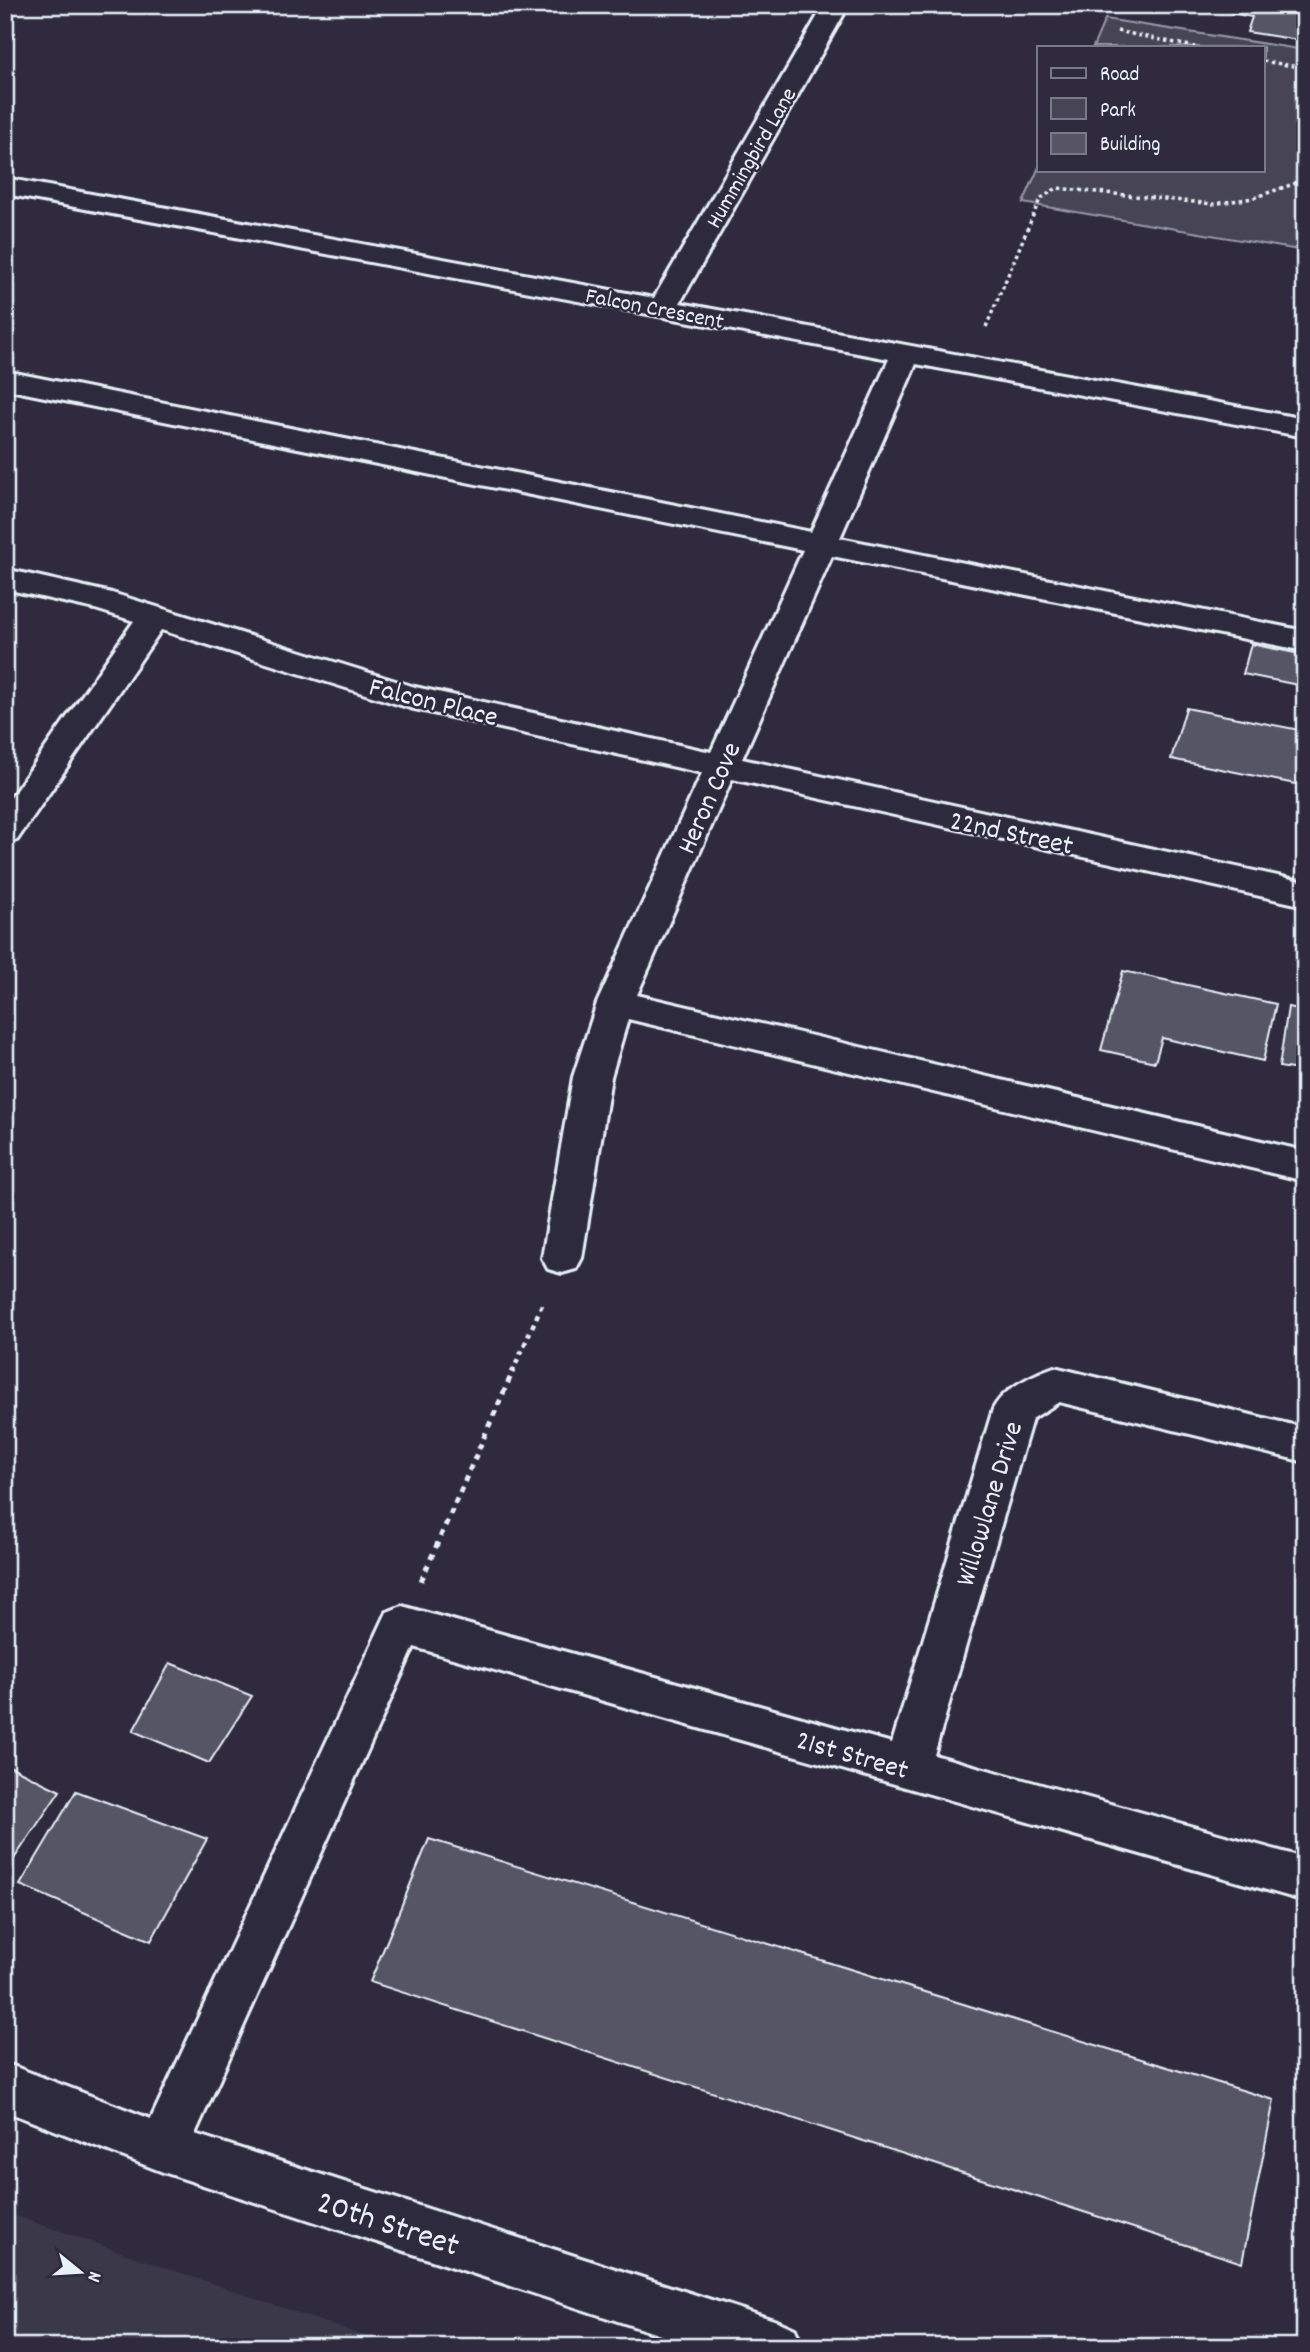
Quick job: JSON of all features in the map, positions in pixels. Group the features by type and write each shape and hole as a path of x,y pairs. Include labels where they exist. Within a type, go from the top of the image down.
{"street":[{"name":"Hummingbird Lane","path":"663,308 837,5"},
{"name":"Falcon Crescent","path":"5,186 1305,428"},
{"name":"Heron Cove","path":"562,1258 592,1077 615,1003 906,355"},
{"path":"5,380 1305,641"},
{"name":"Falcon Place","path":"5,579 101,600 410,697 720,767"},
{"path":"5,832 154,616"},
{"name":"22nd Street","path":"720,767 1305,894"},
{"path":"615,1003 1305,1166"},
{"name":"Willowlane Drive","path":"907,1768 1014,1409 1054,1384 1305,1445"},
{"path":"163,2148 402,1625"},
{"name":"21st Street","path":"402,1625 1305,1880"},
{"name":"20th Street","path":"5,2087 163,2148 777,2347"}],"path":[{"path":"1117,31 1190,46"},
{"path":"1264,61 1305,68"},
{"path":"969,366 1040,199 1057,188 1213,204 1253,198 1305,180"},
{"path":"402,1625 562,1258"}],"shaded area":[{"path":"5,2212 396,2347 5,2347"}],"green space":[{"path":"1105,19 1305,50 1305,251 1023,203 1037,172 1264,172 1264,46 1093,46"}],"building":[{"path":"1234,5 1283,5 1302,10 1299,22 1305,23 1305,41 1247,32 1252,17 1231,13"},
{"path":"1251,644 1305,655 1303,686 1243,674"},
{"path":"1186,708 1305,731 1305,786 1171,759"},
{"path":"1123,971 1276,1004 1263,1061 1162,1038 1155,1062 1101,1050"},
{"path":"1288,1007 1305,1010 1305,1071 1279,1067"},
{"path":"170,1663 252,1696 209,1763 133,1731"},
{"path":"5,1764 60,1791 5,1872"},
{"path":"76,1791 207,1839 151,1941 20,1885"},
{"path":"429,1839 1274,2100 1242,2263 370,1982"}]}
